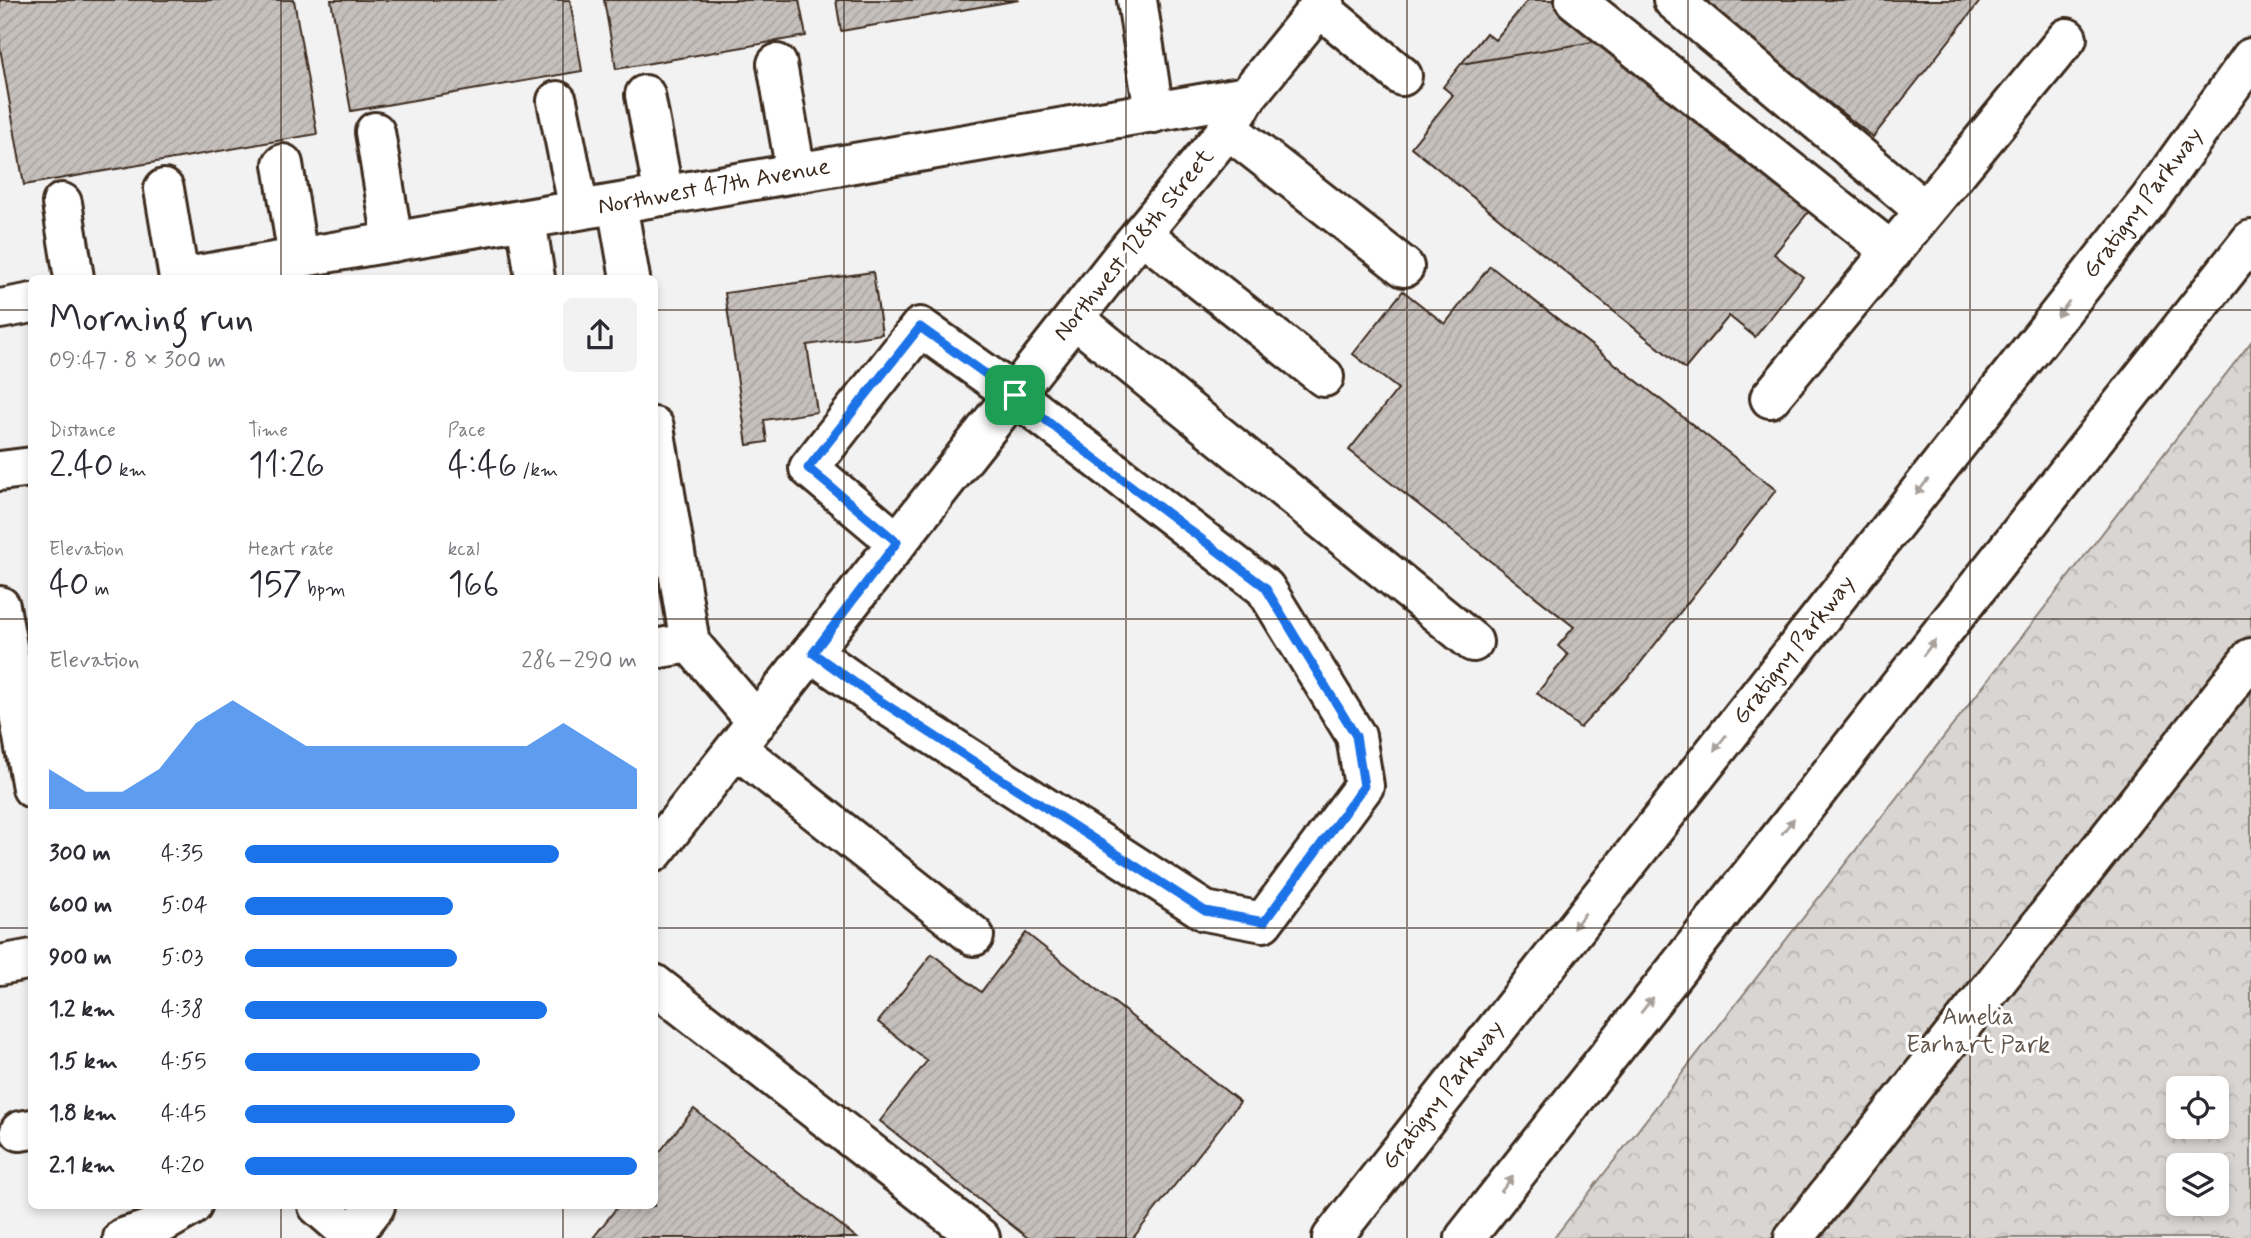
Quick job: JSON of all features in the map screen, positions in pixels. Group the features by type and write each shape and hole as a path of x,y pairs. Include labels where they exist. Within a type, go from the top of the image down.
{"main road":[{"path":"1137,0 1154,113"},
{"path":"1575,0 1892,252"},
{"path":"1673,0 1925,211"},
{"path":"1322,4 1402,76"},
{"name":"Northwest 128th Street","path":"658,847 1074,318 1228,129 1247,96 1322,4"},
{"path":"1770,398 2067,38"},
{"name":"Gratigny Parkway","path":"1332,1238 2141,209 2251,58"},
{"path":"777,64 796,173"},
{"path":"645,95 664,196"},
{"name":"Northwest 47th Avenue","path":"197,275 1247,96"},
{"path":"557,101 579,210"},
{"path":"1228,129 1404,267"},
{"path":"375,132 394,242"},
{"path":"283,164 298,258"},
{"path":"164,189 178,275"},
{"path":"62,203 74,275"},
{"path":"617,204 629,275"},
{"path":"526,219 535,275"},
{"path":"1142,233 1324,377"},
{"path":"1465,1238 2251,240"},
{"path":"0,309 28,304"},
{"path":"1074,318 1473,642"},
{"path":"813,653 876,698 1205,911 1264,922 1364,786 1356,736 1265,587 1083,450 1015,395 920,327 808,468 897,542"},
{"path":"0,471 28,468"},
{"path":"658,476 672,646 746,735 974,936"},
{"path":"0,606 28,765"},
{"path":"1794,1238 2251,658"},
{"path":"0,965 28,961"},
{"path":"658,987 980,1238"},
{"path":"123,1238 154,1228 187,1209"},
{"path":"321,1209 352,1237 373,1209"}],"green space":[{"name":"Amelia Earhart Park","path":"2251,342 2251,1238 1554,1238"}],"building":[{"path":"0,0 294,0 317,134 24,185 0,48"},
{"path":"331,0 570,0 582,71 351,111"},
{"path":"604,0 799,0 806,36 616,69"},
{"path":"836,0 1019,0 841,31"},
{"path":"1528,0 1563,0 1611,39 1461,64 1486,33 1495,40"},
{"path":"1698,0 1981,0 1873,137"},
{"path":"1611,39 1815,204 1774,254 1803,277 1755,337 1729,316 1685,369 1411,147 1453,95 1443,87 1461,64"},
{"path":"1490,266 1776,490 1634,671 1580,728 1537,693 1568,655 1558,646 1574,627 1349,450 1398,389 1353,354 1403,291 1445,324"},
{"path":"873,272 882,334 807,345 817,412 764,420 767,442 747,445 725,293"},
{"path":"1026,933 1240,1102 1133,1238 1028,1238 880,1121 927,1061 878,1022 932,954 981,992"},
{"path":"694,1109 857,1238 593,1238 616,1209 658,1209 658,1154"}],"route":[{"path":"920,327 1015,395 1265,587 1356,736 1364,786 1264,922 1205,911 876,698 813,653 897,542 808,468 920,327"}]}
